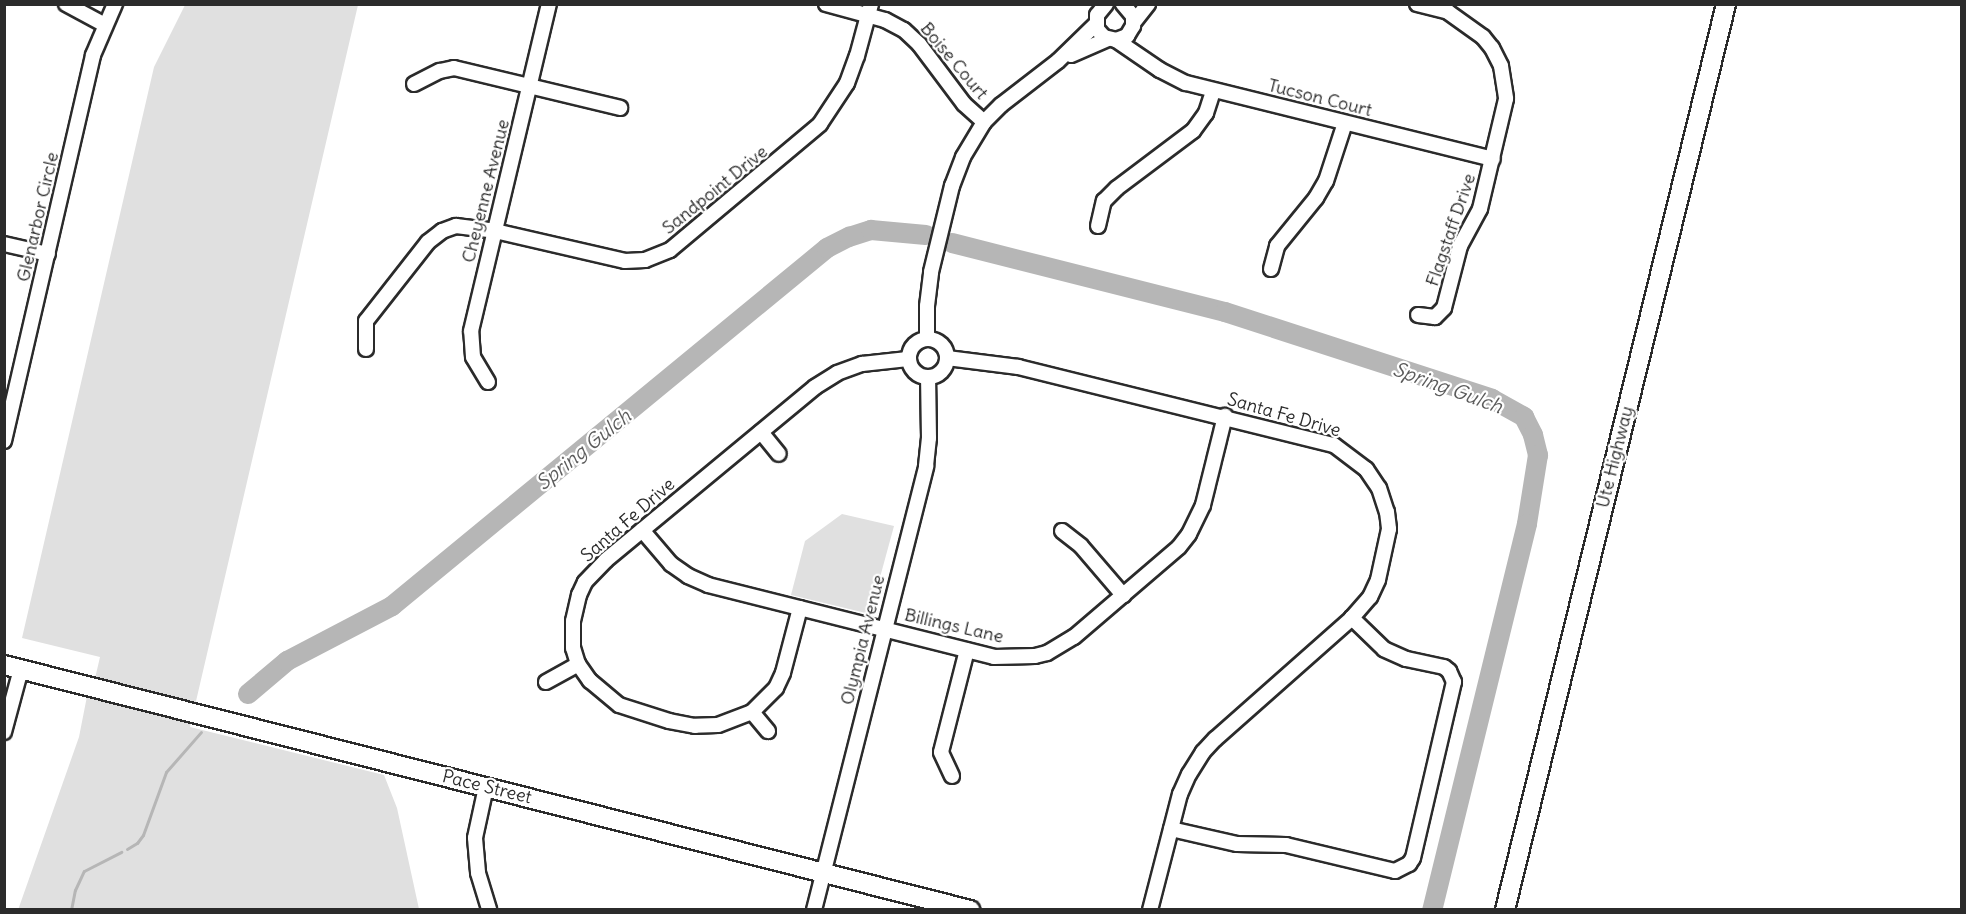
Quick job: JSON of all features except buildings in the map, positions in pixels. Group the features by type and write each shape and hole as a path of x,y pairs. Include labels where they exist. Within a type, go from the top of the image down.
{"main road":[{"name":"Ute Highway","path":"1505,909 1726,4"},
{"name":"Pace Street","path":"13,667 970,909"}],"street":[{"path":"66,4 105,25"},
{"name":"Glenarbor Circle","path":"4,441 93,55 115,4"},
{"name":"Cheyenne Avenue","path":"488,382 473,357 470,341 549,4"},
{"name":"Boise Court","path":"826,4 869,10 904,30 919,44 964,104 984,122"},
{"path":"1059,61 1096,14 1107,4"},
{"path":"1123,4 1131,11 1144,59"},
{"path":"927,339 927,306 931,272 952,186 963,157 984,122 1008,98 1059,61 1127,36 1148,4"},
{"name":"Flagstaff Drive","path":"1417,4 1448,12 1461,19 1492,48 1505,78 1506,92 1493,159 1480,209 1460,246 1444,308 1435,316 1418,315"},
{"name":"Sandpoint Drive","path":"366,349 366,321 428,242 442,231 456,226 495,231 625,261 653,258 670,250 820,124 847,83 869,10"},
{"name":"Tucson Court","path":"1096,14 1100,33 1171,76 1214,91 1493,159"},
{"path":"414,84 440,71 454,68 620,108"},
{"path":"1098,226 1104,201 1117,188 1196,127 1206,113 1214,91"},
{"path":"1271,268 1277,246 1316,198 1326,181 1345,123"},
{"path":"4,244 48,254"},
{"path":"927,339 942,345 947,358 939,373 928,377 917,374 909,359 915,344 927,339"},
{"name":"Santa Fe Drive","path":"947,358 1018,367 1225,416 1334,445 1366,469 1379,488 1387,512 1389,529 1385,557 1370,597 1352,618 1203,752 1189,774 1171,829 1150,909"},
{"name":"Santa Fe Drive","path":"800,608 781,680 764,702 752,712 729,723 706,726 655,717 619,705 606,697 578,664 572,632 574,610 579,595 595,570 815,387 837,373 862,364 909,359"},
{"name":"Olympia Avenue","path":"814,909 928,453 928,377"},
{"name":"Billings Lane","path":"642,530 671,564 688,576 708,585 967,650 1014,658 1047,653 1074,637 1179,547 1197,520 1207,490 1225,416"},
{"path":"761,432 779,454"},
{"path":"1062,531 1081,546 1123,595"},
{"path":"1171,829 1237,844 1286,844 1395,871 1409,864 1416,847 1454,682 1449,671 1444,667 1407,659 1384,649 1352,618"},
{"path":"952,776 941,752 967,650"},
{"path":"546,682 578,664"},
{"path":"4,732 13,667"},
{"path":"752,712 768,731"},
{"path":"486,787 475,838 478,873 489,909"}],"shaded area":[{"path":"185,5 358,5 190,727 384,775 397,808 419,909 18,910 79,737 89,686 93,687 100,657 22,638 154,67"},
{"path":"842,514 894,526 870,614 791,595 805,541"}],"waterway":[{"name":"Spring Gulch","path":"248,694 287,661 392,606 827,248 849,237 871,230 926,235"},
{"name":"Spring Gulch","path":"952,243 1225,312 1492,399 1524,417 1533,435 1538,455 1527,524 1432,910"},
{"path":"127,849 137,843 143,835 166,772 201,732"},
{"path":"71,910 75,890 84,871 121,852"}]}
